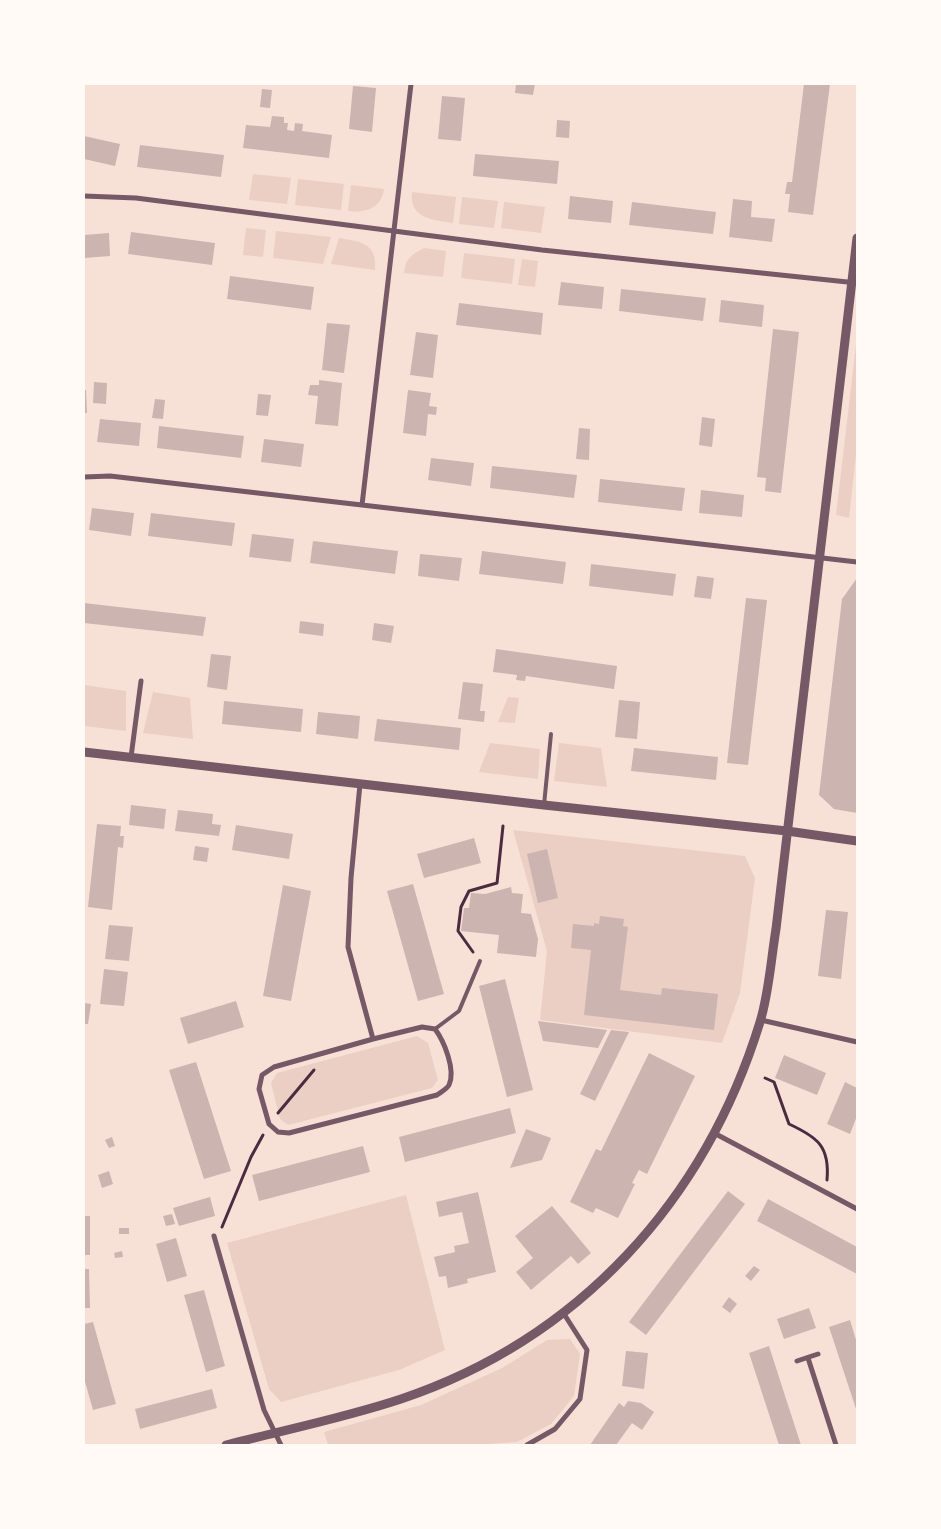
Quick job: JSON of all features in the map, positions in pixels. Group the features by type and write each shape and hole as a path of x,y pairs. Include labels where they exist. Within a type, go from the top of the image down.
{"street":[{"path":"362,505 410,84"},
{"path":"84,196 136,198 542,250 855,283"},
{"path":"226,1445 400,1399 460,1375 513,1348 564,1314 618,1265 682,1187 714,1133 744,1065 761,1020 776,929 855,283 857,238"},
{"path":"84,477 110,476 857,562"},
{"path":"131,757 141,681"},
{"path":"84,752 544,806 788,831 857,841"},
{"path":"360,784 351,878 348,947 373,1039"},
{"path":"761,1020 857,1042"},
{"path":"422,1027 435,1029 442,1038 452,1076 448,1087 437,1095 289,1133 278,1132 269,1124 259,1089 262,1075 274,1066 373,1039 422,1027"},
{"path":"714,1133 857,1209"},
{"path":"214,1236 264,1410 281,1445"},
{"path":"527,1445 555,1429 580,1399 587,1350 564,1314"},
{"path":"797,1361 818,1354"},
{"path":"808,1358 836,1445"}],"lane":[{"path":"544,806 551,734"},
{"path":"435,1029 459,1011 480,961"}],"path":[{"path":"480,961 458,930 461,907 469,891 497,883 503,826"},
{"path":"766,1078 774,1082 789,1124 812,1135 823,1148 828,1164 827,1180"}],"shaded area":[{"path":"253,174 291,178 287,204 249,200"},
{"path":"298,179 344,184 341,210 295,205"},
{"path":"351,185 384,189 380,201 376,205 366,210 348,211"},
{"path":"412,192 456,197 453,223 430,219 418,212 412,201"},
{"path":"462,197 498,201 494,228 459,224"},
{"path":"504,202 545,207 541,233 501,228"},
{"path":"246,228 266,230 263,257 243,255"},
{"path":"276,231 331,237 323,264 273,258"},
{"path":"339,238 353,240 366,245 373,254 375,270 331,264"},
{"path":"424,248 446,251 443,277 404,273 410,258"},
{"path":"464,253 515,259 512,284 461,278"},
{"path":"522,259 538,261 535,287 518,285"},
{"path":"857,336 857,446 849,518 836,515"},
{"path":"84,685 126,691 126,731 84,726"},
{"path":"153,692 190,698 193,739 143,733"},
{"path":"508,697 519,698 515,723 498,722"},
{"path":"490,743 540,749 538,779 479,772"},
{"path":"559,743 601,748 607,787 554,781"},
{"path":"513,830 745,856 755,878 740,993 722,1043 540,1020 547,951"},
{"path":"417,1036 428,1043 438,1080 432,1088 288,1125 280,1119 271,1083 277,1073"},
{"path":"406,1195 445,1350 399,1370 281,1402 269,1389 227,1243"},
{"path":"570,1339 580,1354 574,1396 551,1424 517,1442 474,1445 328,1445 324,1432 421,1405 502,1368 547,1340"}],"building":[{"path":"516,84 535,84 533,95 515,93"},
{"path":"804,84 830,84 813,215 788,212 790,194 785,194 787,182 792,182"},
{"path":"353,86 376,88 372,132 349,129"},
{"path":"262,89 272,90 270,108 260,107"},
{"path":"442,96 465,98 461,141 438,139"},
{"path":"272,116 284,117 284,123 288,123 287,130 294,131 295,123 303,124 302,131 332,135 329,158 243,148 246,125 270,127"},
{"path":"557,120 570,121 569,138 556,137"},
{"path":"84,136 120,144 115,166 84,159"},
{"path":"140,145 224,155 221,177 137,167"},
{"path":"475,154 559,161 557,184 473,176"},
{"path":"570,196 613,201 611,223 568,219"},
{"path":"733,199 752,201 751,217 775,219 772,242 729,237"},
{"path":"632,202 716,212 713,234 629,225"},
{"path":"131,232 215,243 212,265 128,254"},
{"path":"109,233 110,256 84,258 84,235"},
{"path":"230,276 314,287 311,310 227,299"},
{"path":"561,282 604,287 602,309 558,305"},
{"path":"621,289 706,298 703,321 619,311"},
{"path":"721,300 764,305 762,327 719,322"},
{"path":"459,303 543,313 541,335 456,325"},
{"path":"327,323 350,325 344,373 322,370"},
{"path":"773,329 799,332 781,493 765,491 766,478 757,477"},
{"path":"416,332 438,335 433,378 410,375"},
{"path":"319,380 342,383 338,426 315,424 318,396 308,395 310,385 319,385"},
{"path":"94,382 107,383 106,404 93,403"},
{"path":"84,390 86,390 87,413 84,413"},
{"path":"408,390 431,393 429,406 437,407 436,415 428,414 426,436 403,433"},
{"path":"258,394 271,395 268,416 256,415"},
{"path":"155,399 165,400 163,419 152,418"},
{"path":"702,417 715,419 712,447 699,445"},
{"path":"100,419 141,423 139,446 97,442"},
{"path":"159,426 244,436 241,458 157,448"},
{"path":"579,428 590,429 589,460 576,459"},
{"path":"264,439 304,444 301,467 261,462"},
{"path":"431,458 474,463 471,486 428,480"},
{"path":"492,466 577,475 574,498 490,488"},
{"path":"600,479 685,488 682,511 598,502"},
{"path":"701,490 744,495 742,517 699,513"},
{"path":"92,508 134,513 131,536 89,530"},
{"path":"151,513 235,523 232,546 148,536"},
{"path":"252,534 294,539 291,562 249,557"},
{"path":"313,541 398,551 395,574 310,563"},
{"path":"482,551 566,562 563,584 479,574"},
{"path":"420,554 462,558 459,581 418,576"},
{"path":"591,564 676,574 673,596 589,586"},
{"path":"697,576 714,578 711,599 694,597"},
{"path":"857,578 857,813 834,809 819,795 842,599"},
{"path":"746,598 767,600 748,765 727,763"},
{"path":"84,603 206,617 203,636 84,623"},
{"path":"300,621 324,624 323,636 299,633"},
{"path":"374,623 394,626 391,643 372,640"},
{"path":"496,649 617,666 614,689 526,676 525,681 516,680 517,675 493,672"},
{"path":"211,654 231,656 227,690 207,687"},
{"path":"463,682 483,684 480,711 485,711 484,722 458,719"},
{"path":"619,700 640,702 637,739 615,737"},
{"path":"224,701 303,709 301,732 222,724"},
{"path":"318,712 360,716 358,739 316,734"},
{"path":"377,719 461,728 459,750 374,741"},
{"path":"634,748 718,757 716,780 631,771"},
{"path":"131,805 166,809 164,829 129,825"},
{"path":"178,810 213,814 212,824 221,825 219,836 175,831"},
{"path":"97,824 121,826 120,836 124,836 123,848 118,847 112,910 88,907"},
{"path":"236,825 293,834 289,859 232,850"},
{"path":"474,838 481,863 424,878 417,854"},
{"path":"195,846 209,848 207,862 193,860"},
{"path":"547,849 558,898 538,903 527,854"},
{"path":"413,884 444,994 418,1001 387,891"},
{"path":"283,885 311,891 291,1001 263,996"},
{"path":"511,887 512,893 523,894 521,913 531,914 538,939 536,957 497,953 499,935 461,931 464,908 469,908 471,893 485,894"},
{"path":"826,910 848,912 841,979 818,976"},
{"path":"600,916 624,919 623,926 628,927 620,990 661,995 662,988 718,994 714,1030 584,1015 591,950 571,948 573,924 594,926 594,923 599,924"},
{"path":"109,925 133,927 129,961 105,959"},
{"path":"104,969 128,972 124,1006 100,1004"},
{"path":"505,979 533,1090 507,1097 479,986"},
{"path":"236,1001 244,1027 188,1044 180,1018"},
{"path":"84,1003 91,1004 88,1024 84,1024"},
{"path":"538,1021 607,1030 598,1048 543,1041"},
{"path":"611,1030 629,1032 595,1101 580,1094"},
{"path":"649,1053 695,1076 647,1174 639,1170 632,1183 635,1184 618,1218 596,1208 593,1213 570,1202 596,1149 601,1151"},
{"path":"784,1055 826,1073 817,1095 775,1078"},
{"path":"196,1062 231,1171 204,1179 169,1070"},
{"path":"845,1082 857,1088 857,1116 850,1134 827,1124"},
{"path":"510,1108 516,1133 405,1162 399,1137"},
{"path":"526,1129 551,1138 542,1160 510,1168"},
{"path":"112,1137 115,1146 109,1148 105,1140"},
{"path":"363,1146 370,1172 259,1201 252,1175"},
{"path":"109,1171 113,1184 102,1188 98,1175"},
{"path":"728,1191 745,1204 646,1335 629,1322"},
{"path":"478,1192 496,1272 467,1279 468,1283 448,1288 446,1276 439,1277 434,1257 455,1252 454,1246 469,1243 462,1212 439,1217 436,1202"},
{"path":"210,1197 215,1216 179,1226 173,1208"},
{"path":"768,1199 857,1247 857,1274 757,1221"},
{"path":"552,1206 591,1253 578,1264 571,1256 531,1290 516,1272 533,1258 515,1236"},
{"path":"172,1214 175,1224 166,1226 163,1216"},
{"path":"84,1216 90,1216 90,1255 84,1255"},
{"path":"119,1228 129,1228 129,1234 119,1234"},
{"path":"176,1238 187,1276 167,1282 156,1244"},
{"path":"122,1251 123,1257 115,1258 114,1253"},
{"path":"754,1266 760,1270 751,1281 745,1276"},
{"path":"84,1269 89,1269 90,1308 84,1308"},
{"path":"204,1290 225,1366 206,1372 184,1295"},
{"path":"729,1297 737,1304 730,1313 722,1307"},
{"path":"809,1308 816,1328 784,1339 777,1319"},
{"path":"850,1320 857,1343 857,1412 829,1327"},
{"path":"93,1322 116,1404 93,1410 84,1378 84,1324"},
{"path":"769,1346 801,1445 779,1445 749,1353"},
{"path":"626,1351 648,1353 644,1389 622,1386"},
{"path":"212,1389 217,1408 140,1429 135,1409"},
{"path":"628,1401 641,1403 654,1412 642,1430 632,1423 616,1445 590,1445 619,1403 624,1407"}]}
